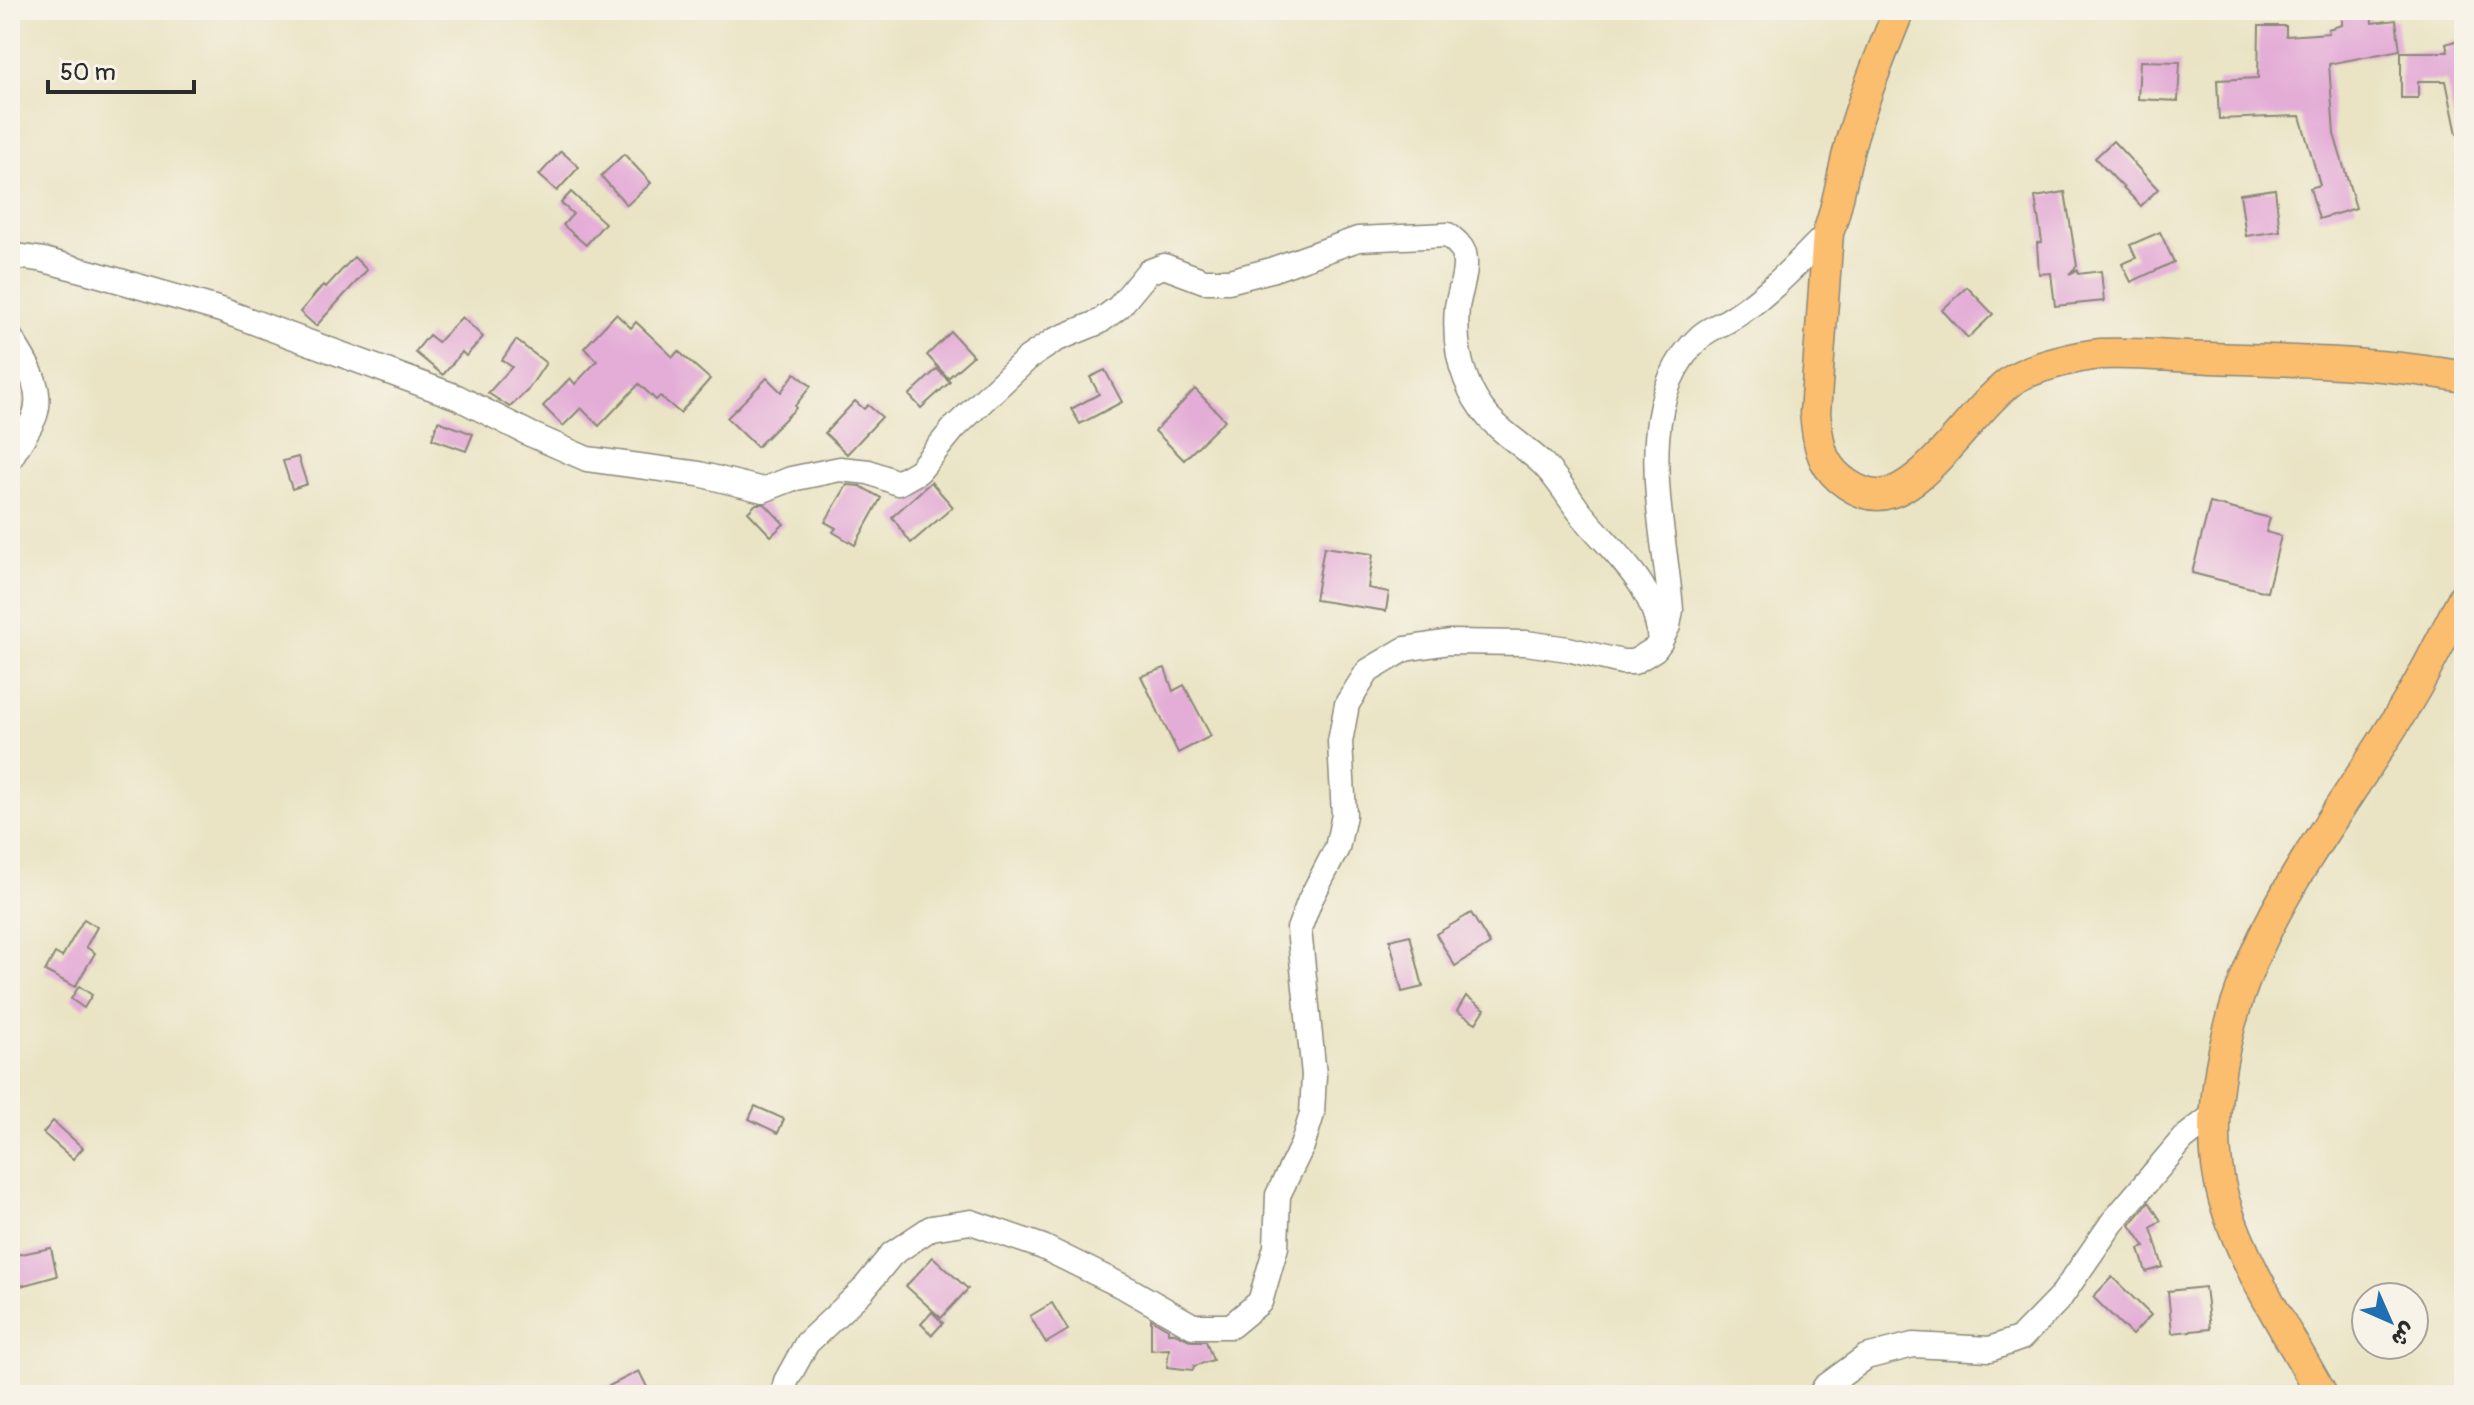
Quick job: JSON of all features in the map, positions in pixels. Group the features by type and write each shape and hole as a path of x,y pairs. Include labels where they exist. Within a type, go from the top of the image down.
{"main road":[{"path":"1899,10 1854,129 1837,207 1828,233 1815,413 1825,462 1840,479 1857,491 1879,495 1898,490 1914,481 1986,403 2015,378 2056,363 2101,354 2349,365 2464,377"},
{"path":"2322,1395 2233,1225 2217,1169 2214,1143 2220,1068 2246,971 2269,922 2299,869 2409,701 2464,596"}],"street":[{"path":"783,1395 786,1381 807,1343 862,1291 892,1254 931,1228 971,1222 1043,1247 1128,1289 1193,1326 1231,1326 1260,1302 1276,1247 1278,1195 1302,1146 1312,1114 1314,1075 1299,929 1337,848 1344,815 1340,742 1347,704 1368,671 1405,649 1449,642 1526,643 1622,662 1634,662 1646,656 1660,642 1671,610 1655,472 1660,413 1669,383 1699,338 1731,319 1768,290 1828,233"},
{"path":"10,255 44,260 235,315 457,397 587,459 699,474 763,490 791,479 840,469 869,472 898,483 919,471 954,428 1028,358 1055,340 1099,322 1119,307 1148,272 1164,266 1204,281 1229,281 1271,270 1358,239 1448,235 1461,246 1464,255 1457,310 1457,340 1466,380 1478,404 1492,424 1544,465 1583,517 1623,558 1660,621 1660,642"},
{"path":"10,337 30,369 37,396 35,417 10,459"},
{"path":"1820,1395 1825,1387 1866,1357 1913,1345 1990,1349 2021,1338 2060,1298 2112,1223 2183,1139 2215,1114"}],"building":[{"path":"2342,10 2371,10 2372,23 2396,20 2400,50 2329,64 2334,134 2356,208 2319,219 2310,188 2320,185 2300,116 2219,119 2217,80 2258,78 2259,26 2286,26 2286,36 2329,33 2328,29 2342,25"},
{"path":"2464,38 2464,133 2457,134 2446,81 2418,81 2418,98 2401,98 2401,52 2448,52 2446,44"},
{"path":"2140,61 2180,62 2178,101 2138,99"},
{"path":"2113,141 2158,189 2141,206 2095,158"},
{"path":"561,151 579,167 557,191 539,175"},
{"path":"624,154 651,183 627,205 601,176"},
{"path":"2275,189 2280,231 2246,236 2240,194"},
{"path":"571,192 605,223 586,245 563,225 573,214 561,203"},
{"path":"2065,192 2077,266 2069,274 2077,270 2078,274 2101,271 2104,301 2055,306 2051,273 2039,274 2037,243 2042,242 2035,197"},
{"path":"2160,232 2174,262 2131,282 2122,264 2136,258 2130,245"},
{"path":"354,257 367,270 316,326 300,312 323,285 326,287"},
{"path":"1967,287 1993,314 1968,338 1942,310"},
{"path":"616,314 631,328 636,322 673,357 678,351 710,379 680,413 660,396 656,400 639,384 599,426 581,408 563,426 543,406 570,378 575,384 597,361 584,348"},
{"path":"462,317 483,337 466,356 462,352 443,375 415,352 429,335 438,342"},
{"path":"951,332 973,356 948,378 927,355"},
{"path":"516,340 546,363 527,391 510,407 488,393 512,367 502,360"},
{"path":"937,369 950,382 921,408 909,395"},
{"path":"1105,370 1122,402 1080,424 1071,409 1099,394 1090,377"},
{"path":"795,373 811,386 796,408 757,447 727,418 767,378 781,392"},
{"path":"1195,389 1225,420 1184,460 1155,431"},
{"path":"855,401 864,409 868,405 882,417 847,454 825,433"},
{"path":"438,421 473,434 466,451 432,439"},
{"path":"298,457 307,484 292,489 283,461"},
{"path":"931,482 953,507 911,543 892,517"},
{"path":"847,485 860,486 881,498 855,545 833,532 836,528 825,522"},
{"path":"2210,503 2270,518 2266,532 2281,536 2267,592 2192,573"},
{"path":"756,504 765,504 784,524 771,536 748,512"},
{"path":"1324,547 1373,554 1368,588 1389,592 1386,611 1315,600"},
{"path":"1165,668 1173,691 1184,685 1211,736 1178,753 1141,676"},
{"path":"1471,913 1490,944 1455,966 1436,934"},
{"path":"84,919 97,927 86,947 95,953 75,987 45,971 55,953 62,957"},
{"path":"1410,935 1423,987 1402,992 1390,940"},
{"path":"79,986 92,995 84,1008 71,999"},
{"path":"1466,996 1485,1009 1476,1023 1457,1011"},
{"path":"755,1106 784,1119 778,1133 749,1119"},
{"path":"53,1121 83,1148 73,1159 43,1133"},
{"path":"2149,1202 2161,1221 2151,1228 2163,1267 2146,1272 2139,1249 2145,1247 2130,1225"},
{"path":"51,1248 57,1276 10,1289 10,1268 18,1264 16,1255"},
{"path":"933,1257 968,1289 941,1318 906,1286"},
{"path":"2112,1277 2151,1315 2132,1335 2093,1297"},
{"path":"2205,1287 2210,1329 2172,1333 2168,1291"},
{"path":"1052,1303 1068,1330 1046,1343 1030,1316"},
{"path":"932,1312 943,1323 932,1335 921,1324"},
{"path":"1151,1319 1168,1329 1168,1333 1192,1341 1206,1341 1213,1360 1194,1366 1193,1370 1167,1367 1169,1349 1151,1350"},
{"path":"639,1371 651,1395 591,1395"}]}
